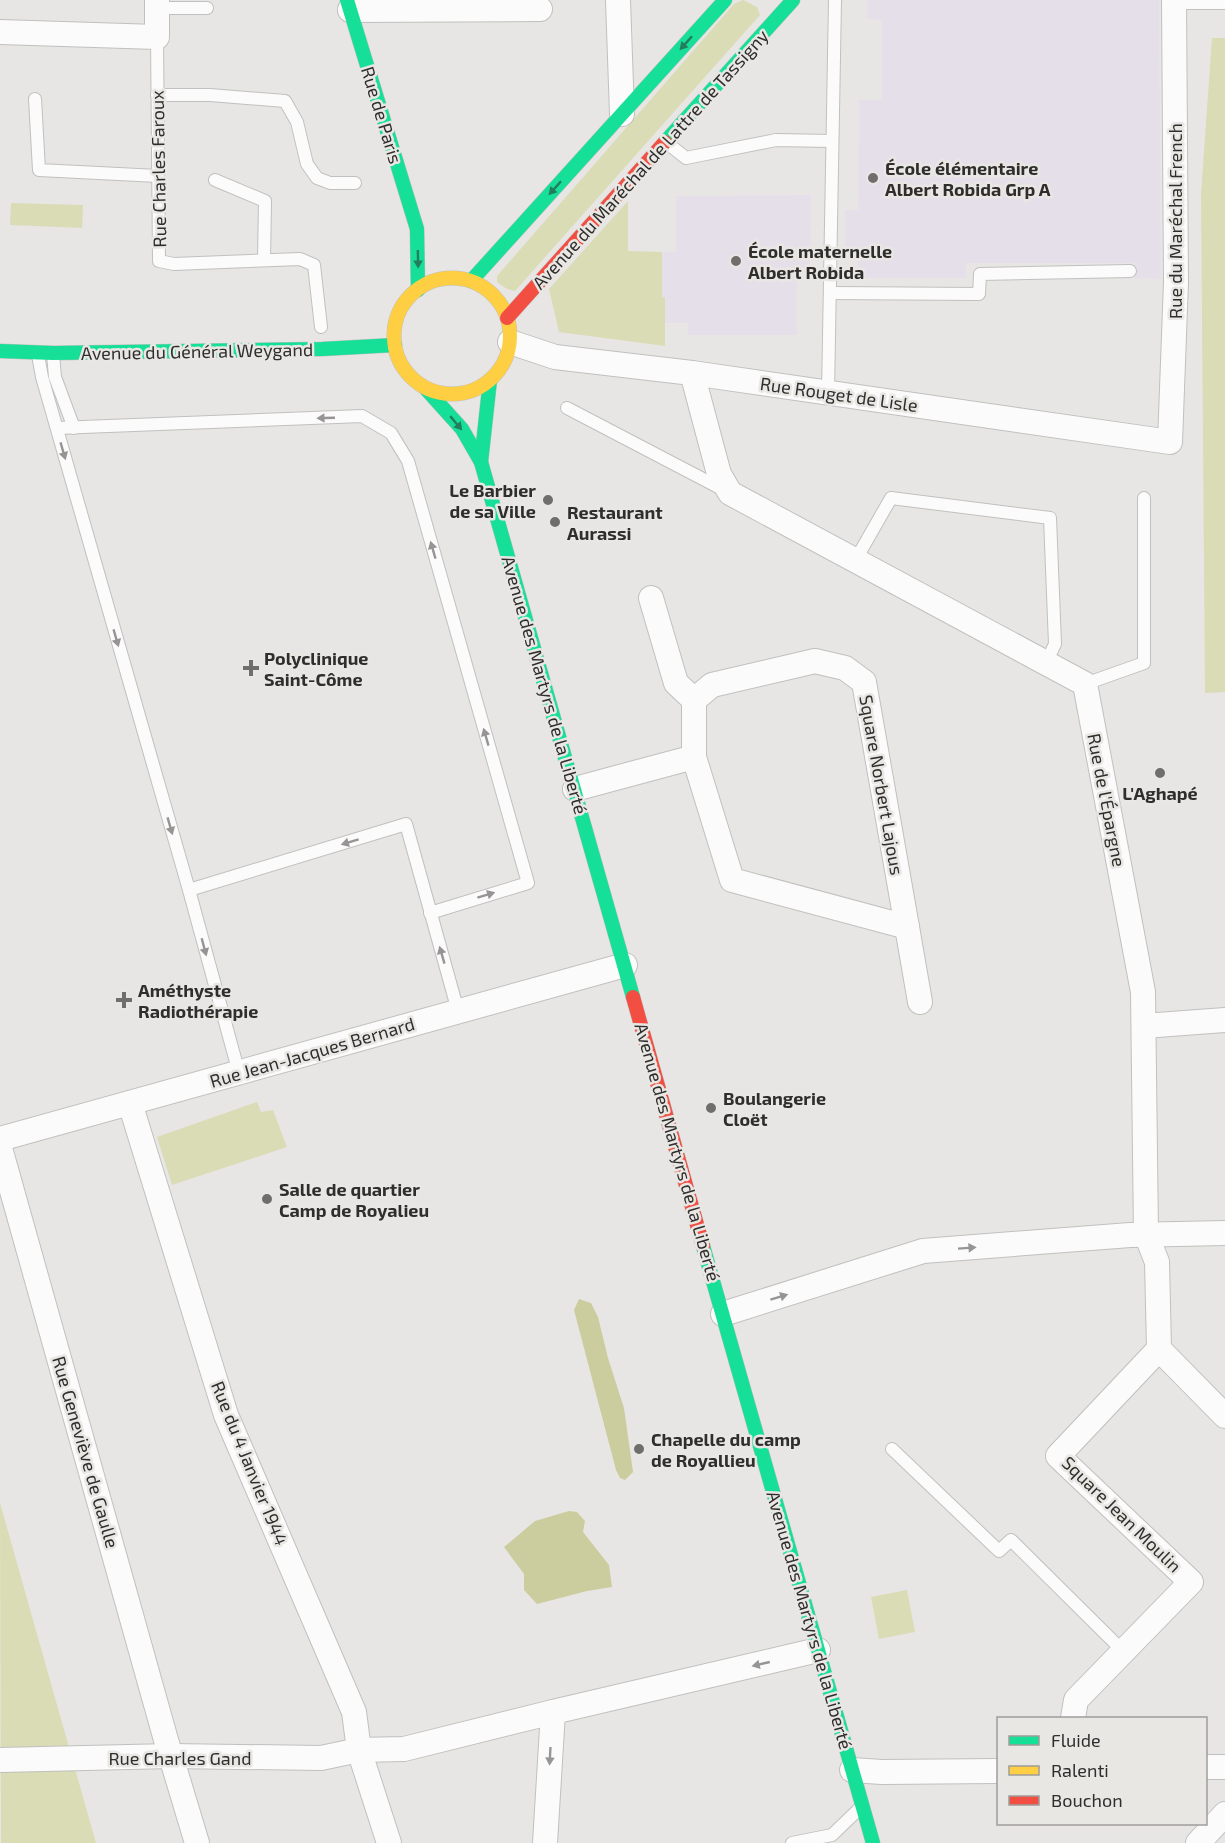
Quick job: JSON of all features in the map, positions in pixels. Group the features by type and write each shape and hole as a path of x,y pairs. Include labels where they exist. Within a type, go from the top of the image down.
{"street":[{"path":"618,0 622,114"},
{"path":"466,281 725,0"},
{"name":"Rue du Maréchal French","path":"1170,442 1176,282 1174,1"},
{"name":"Avenue du Maréchal de Lattre de Tassigny","path":"508,330 666,142 789,2"},
{"name":"Rue Charles Faroux","path":"157,4 157,36"},
{"path":"348,5 540,9"},
{"name":"Rue de Paris","path":"348,5 417,229 418,290"},
{"path":"0,32 157,36"},
{"name":"Rue de Paris","path":"417,229 432,246"},
{"path":"447,263 466,281"},
{"path":"450,279 466,281 483,288 497,300 508,330 505,360 490,380 472,391 444,394 426,389 413,380 401,364 395,345 394,329 398,314 407,300 418,290 433,282 450,279"},
{"name":"Rue Rouget de Lisle","path":"508,330 555,357 692,373 1170,442"},
{"name":"Avenue du Général Weygand","path":"0,351 53,353 322,349 395,345"},
{"path":"692,373 719,474 730,493 1085,684"},
{"name":"Avenue des Martyrs de la Liberté","path":"481,462 490,380"},
{"name":"Avenue des Martyrs de la Liberté","path":"426,389 462,429 481,462 873,1843"},
{"path":"651,598 676,683 694,700 694,757 732,880 907,927"},
{"name":"Square Norbert Lajous","path":"694,700 712,685 815,661 845,668 864,682 920,1002"},
{"name":"Rue de l'Épargne","path":"1085,684 1143,992 1146,1234 1157,1262 1159,1349"},
{"path":"575,789 694,757"},
{"name":"Rue Jean-Jacques Bernard","path":"0,1139 625,965"},
{"path":"1144,1026 1225,1020"},
{"name":"Rue du 4 Janvier 1944","path":"130,1103 226,1414 354,1712 359,1750 389,1843"},
{"name":"Rue Geneviève de Gaulle","path":"0,1148 197,1843"},
{"path":"723,1314 923,1251 1146,1234 1225,1233"},
{"path":"1159,1349 1225,1416"},
{"name":"Square Jean Moulin","path":"1073,1717 1076,1700 1191,1582 1058,1456 1159,1349"},
{"name":"Rue Charles Gand","path":"0,1760 171,1756 321,1758 359,1750 404,1749 818,1650"},
{"path":"545,1843 553,1712"},
{"path":"1207,1767 1225,1767"},
{"path":"852,1770 997,1771"},
{"path":"1198,1843 1224,1819"}],"lane":[{"path":"828,393 835,0"},
{"path":"1174,1 1225,3"},
{"path":"157,4 207,8"},
{"name":"Rue Charles Faroux","path":"157,36 159,261 174,264 300,259 314,265 321,327"},
{"path":"157,95 210,95 285,101 297,122 307,164 317,177 330,183 355,183"},
{"path":"35,99 39,170 158,177"},
{"path":"666,142 686,158 776,140 832,141"},
{"path":"215,180 265,201 264,260"},
{"path":"830,293 979,294 980,274 1130,271"},
{"path":"38,353 42,377 239,1073"},
{"path":"53,353 56,377 74,428"},
{"path":"567,408 730,493"},
{"path":"57,428 362,416 391,433 408,461 528,883 430,913"},
{"path":"855,561 891,498 1050,518 1055,645 1046,663"},
{"path":"1085,684 1144,663 1144,498"},
{"path":"189,890 406,824 458,1011"},
{"path":"892,1449 999,1551 1011,1540 1123,1652"},
{"path":"792,1843 832,1835 862,1806"}],"shaded area":[{"path":"867,0 1159,0 1161,279 1134,278 1134,263 966,263 966,278 858,278 858,251 845,251 845,210 858,210 859,100 882,100 882,20 867,19"},
{"name":"École maternelle Albert Robida","path":"811,195 810,272 797,273 797,335 688,335 688,323 665,323 665,297 662,297 662,252 676,252 676,196"}],"green space":[{"path":"743,0 757,7 760,15 515,291 497,282 497,276 734,4"},
{"path":"1212,38 1225,38 1225,692 1205,693 1201,194"},
{"path":"628,201 628,251 662,252 665,346 559,332 549,289"},
{"path":"11,203 83,205 82,228 10,225"},
{"path":"257,1102 261,1112 273,1110 287,1147 172,1185 157,1137"},
{"path":"579,1299 591,1303 598,1317 624,1408 633,1472 625,1480 620,1478 616,1470 574,1310"},
{"path":"0,1503 96,1843 1,1843"},
{"path":"569,1511 577,1512 585,1521 583,1532 609,1565 612,1587 537,1604 524,1590 524,1574 504,1547 535,1521"},
{"path":"907,1590 915,1632 879,1639 871,1597"}],"traffic: fast":[{"path":"347,0 417,229 418,290"},
{"path":"471,281 725,0"},
{"path":"665,142 793,0"},
{"path":"0,351 53,353 322,349 395,345"},
{"path":"481,462 490,380"},
{"path":"426,389 462,429 481,462 633,997"},
{"path":"703,1246 873,1843"}],"traffic: slow":[{"path":"452,278 474,283 493,295 505,314 510,336 505,358 493,377 474,389 452,394 430,389 411,377 399,358 394,336 399,314 411,295 430,283 452,278"}],"traffic: jam":[{"path":"507,318 665,142"},
{"path":"633,997 703,1246"}],"place":[{"name":"École élémentaire Albert Robida Grp A","path":"873,178"},
{"name":"École maternelle Albert Robida","path":"736,261"},
{"name":"Le Barbier de sa Ville","path":"548,500"},
{"name":"Restaurant Aurassi","path":"555,522"},
{"name":"Polyclinique Saint-Côme","path":"251,668"},
{"name":"L'Aghapé","path":"1160,773"},
{"name":"Améthyste Radiothérapie","path":"124,1000"},
{"name":"Boulangerie Cloët","path":"711,1108"},
{"name":"Salle de quartier Camp de Royalieu","path":"267,1199"},
{"name":"Chapelle du camp de Royallieu","path":"639,1449"}]}
